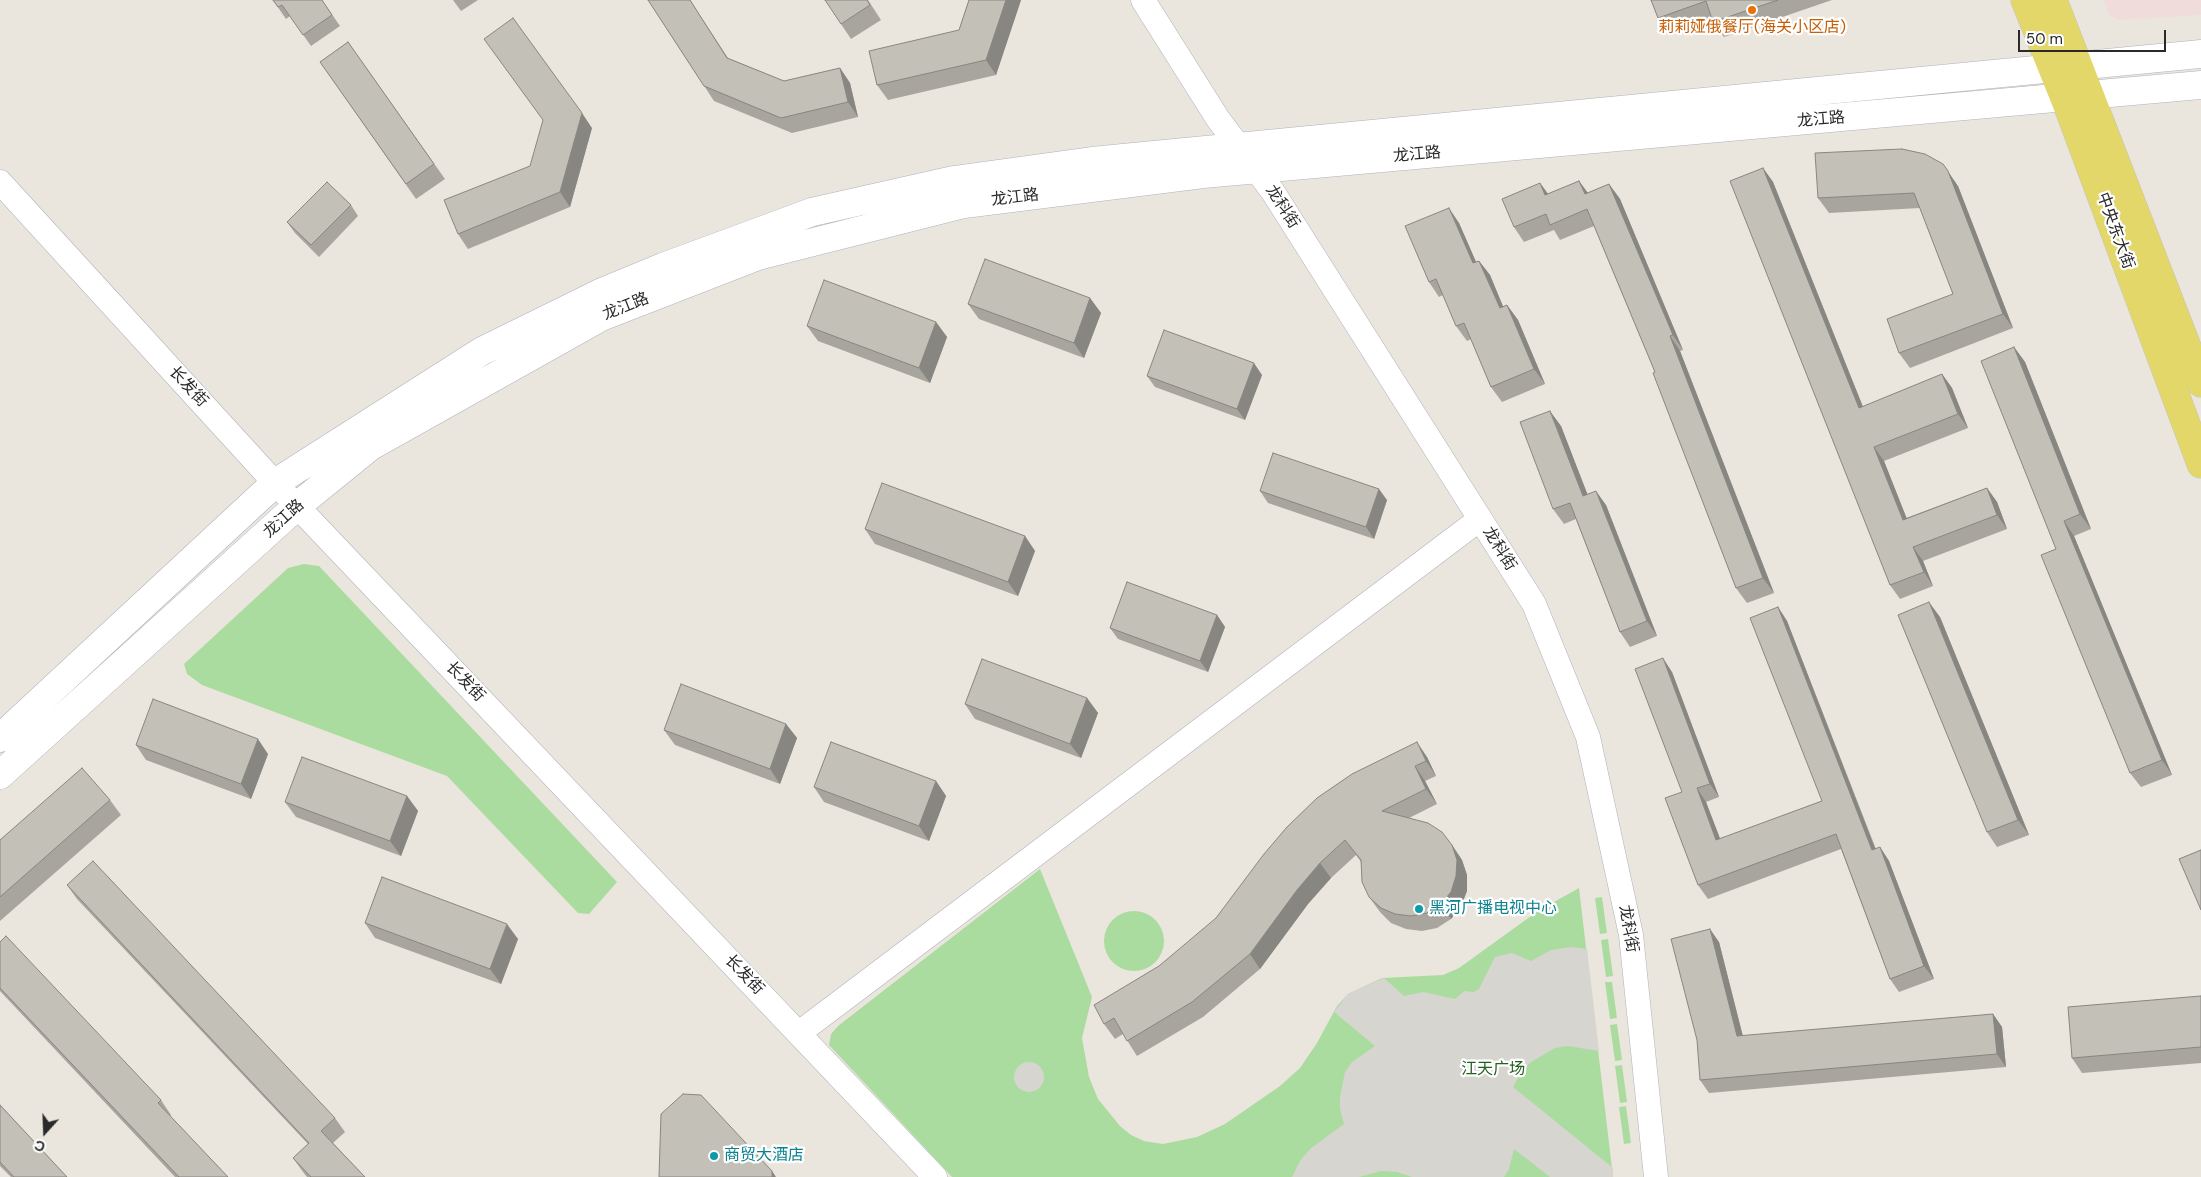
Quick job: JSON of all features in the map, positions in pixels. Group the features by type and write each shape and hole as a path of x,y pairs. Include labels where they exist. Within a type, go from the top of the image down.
{"main road":[{"name":"中央东大街","path":"2025,0 2052,67 2077,97 2201,464"},
{"path":"2053,0 2079,65 2077,97 2201,383"}],"street":[{"name":"龙科街","path":"1143,0 1218,119 1273,192 1534,604 1588,737 1631,935 1656,1177"},
{"name":"龙江路","path":"0,775 297,506 371,446 600,317 758,256 964,204 1248,157 2052,67 2201,54"},
{"name":"龙江路","path":"0,738 275,483 482,351 609,289 812,212 954,180 1092,161 1248,157 2077,97 2201,85"},
{"name":"长发街","path":"0,182 275,483 934,1177"},
{"path":"799,1033 1480,519"}],"shaded area":[{"path":"2103,0 2201,0 2201,15 2119,20 2110,16"},
{"path":"1571,947 1587,949 1599,1051 1568,1046 1555,1048 1531,1062 1522,1071 1513,1087 1613,1168 1613,1177 1550,1177 1514,1149 1509,1169 1504,1177 1412,1177 1397,1172 1381,1171 1359,1177 1292,1177 1300,1161 1310,1149 1344,1124 1340,1109 1340,1097 1345,1072 1352,1062 1375,1046 1334,1012 1348,994 1384,978 1404,996 1423,992 1455,999 1464,991 1473,992 1479,989 1495,957 1512,953 1531,961 1551,950"},
{"path":"1029,1062 1035,1063 1043,1071 1043,1083 1035,1091 1029,1092 1023,1091 1015,1083 1014,1077 1015,1071 1023,1063"}],"green space":[{"path":"304,564 319,566 617,882 589,914 578,913 447,776 202,685 187,674 184,664 288,568"},
{"name":"江天广场","path":"1040,869 1092,997 1082,1038 1089,1077 1098,1099 1120,1126 1131,1135 1144,1141 1163,1144 1197,1137 1225,1124 1280,1086 1300,1068 1317,1043 1337,1006 1348,994 1382,978 1443,975 1459,968 1538,911 1579,888 1613,1177 952,1177 829,1045 831,1034 838,1026"},
{"path":"1602,897 1607,933 1600,934 1595,898"},
{"path":"1128,911 1140,911 1151,916 1159,924 1164,935 1162,953 1151,966 1140,971 1128,971 1117,966 1109,958 1104,947 1104,935 1109,924 1117,916"},
{"path":"1608,939 1613,976 1606,977 1601,940"},
{"path":"1605,982 1612,982 1617,1018 1610,1019"},
{"path":"1617,1024 1622,1060 1615,1061 1610,1025"},
{"path":"1622,1065 1627,1102 1620,1103 1615,1066"},
{"path":"1626,1106 1631,1143 1624,1144 1619,1107"}],"building":[{"path":"273,0 322,0 332,15 303,35 282,5 278,7"},
{"path":"648,0 690,0 727,58 784,81 840,68 848,102 781,118 704,86"},
{"path":"825,0 867,0 870,5 841,24"},
{"path":"969,0 1006,0 986,60 877,85 869,51 959,30"},
{"path":"1651,0 1778,0 1713,22 1706,1 1658,18"},
{"path":"513,18 582,113 560,192 458,234 444,200 530,166 543,120 484,39"},
{"path":"348,42 434,164 406,184 320,62"},
{"path":"1902,149 1925,154 1943,164 1948,171 2003,314 1899,353 1887,319 1953,294 1914,193 1818,198 1815,153"},
{"path":"1763,168 1859,408 1942,374 1958,414 1874,447 1903,520 1987,488 1997,515 1913,547 1924,572 1890,585 1730,181"},
{"path":"1579,181 1585,194 1609,184 1673,335 1670,336 1763,578 1736,588 1653,373 1655,372 1587,209 1550,225 1546,214 1514,227 1502,199 1540,183 1545,195"},
{"path":"327,182 351,205 311,245 287,222"},
{"path":"1449,208 1473,263 1479,261 1500,308 1507,305 1534,369 1491,387 1464,323 1456,326 1436,279 1429,282 1405,226"},
{"path":"985,259 1090,298 1074,343 968,304"},
{"path":"824,280 936,322 919,368 807,326"},
{"path":"1164,330 1254,363 1237,409 1147,376"},
{"path":"2014,347 2080,514 2064,521 2162,760 2130,773 2041,555 2056,549 1981,361"},
{"path":"1550,411 1583,496 1596,491 1647,621 1620,632 1570,503 1553,509 1520,422"},
{"path":"1273,453 1379,489 1366,527 1260,491"},
{"path":"882,483 1025,536 1008,582 865,529"},
{"path":"1127,582 1217,615 1200,661 1110,628"},
{"path":"1929,602 2018,820 1987,832 1898,615"},
{"path":"1778,607 1872,850 1880,847 1924,966 1890,979 1836,834 1698,885 1665,798 1682,792 1635,669 1663,658 1710,784 1697,788 1716,840 1822,801 1750,618"},
{"path":"982,659 1087,698 1070,744 965,704"},
{"path":"681,684 786,724 770,769 664,730"},
{"path":"153,699 258,739 241,784 136,745"},
{"path":"831,742 936,781 919,826 814,787"},
{"name":"黑河广播电视中心","path":"1417,742 1426,761 1415,766 1426,789 1382,811 1428,823 1442,832 1452,845 1457,860 1456,876 1451,892 1441,904 1427,913 1411,916 1395,914 1381,908 1369,897 1362,882 1361,860 1345,840 1320,863 1297,890 1250,954 1192,1002 1127,1041 1114,1018 1104,1024 1094,1005 1159,966 1216,918 1264,854 1287,827 1317,798 1352,774"},
{"path":"302,757 407,796 390,841 285,802"},
{"path":"82,768 110,800 0,897 0,840"},
{"path":"2201,850 2201,910 2179,859"},
{"path":"93,861 335,1118 321,1131 365,1177 311,1177 293,1158 309,1143 67,885"},
{"path":"382,877 507,924 490,969 365,923"},
{"path":"1710,929 1737,1036 1993,1014 1997,1054 1700,1080 1697,1040 1671,939"},
{"path":"6,936 161,1100 158,1103 228,1177 179,1177 0,988 0,942"},
{"path":"2201,996 2201,1047 2072,1058 2068,1007"},
{"name":"商贸大酒店","path":"683,1094 701,1095 772,1171 772,1177 659,1177 661,1114"},
{"path":"0,1105 67,1177 14,1177 0,1162"}],"place":[{"name":"莉莉娅俄餐厅(海关小区店)","path":"1752,10"},
{"name":"黑河广播电视中心","path":"1419,909"},
{"name":"商贸大酒店","path":"714,1156"}]}
